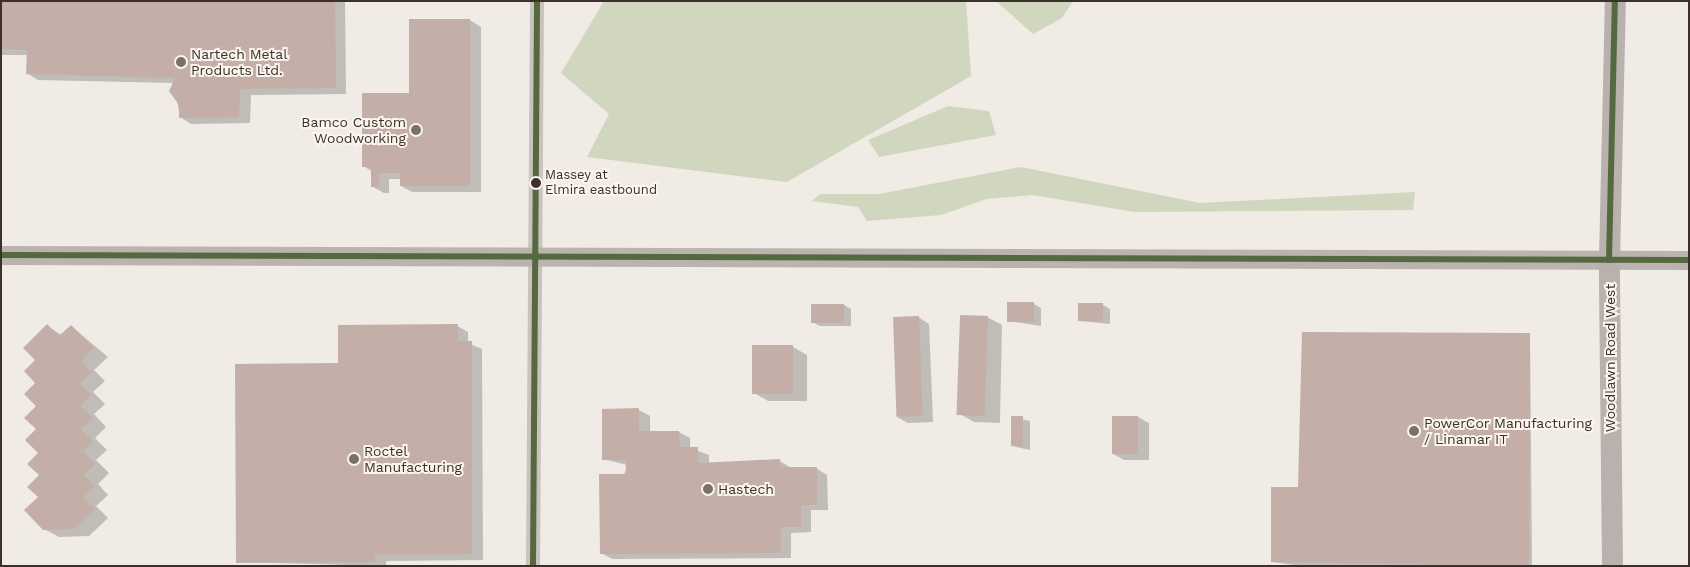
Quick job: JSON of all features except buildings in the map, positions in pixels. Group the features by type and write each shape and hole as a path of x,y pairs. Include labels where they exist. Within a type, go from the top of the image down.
{"main road":[{"name":"Woodlawn Road West","path":"1612,566 1609,260 1615,1"},
{"path":"1,255 1689,260"}],"street":[{"path":"533,566 532,257 537,1"}],"green space":[{"path":"604,1 966,1 971,76 787,182 587,157 609,114 561,73"},
{"path":"996,1 1073,1 1062,18 1033,34"},
{"path":"948,106 989,111 996,135 879,157 868,140"},
{"path":"1021,167 1200,203 1415,192 1413,210 1135,212 1032,195 987,199 941,215 867,221 858,207 812,201 820,194 879,194"}],"transit line":[{"path":"533,566 537,1"},
{"path":"1609,260 1615,1"},
{"path":"1,255 1689,260"}],"place":[{"name":"Nartech Metal Products Ltd.","path":"181,62"},
{"name":"Bamco Custom Woodworking","path":"416,130"},
{"name":"Massey at Elmira eastbound","path":"536,183"},
{"name":"PowerCor Manufacturing / Linamar IT","path":"1414,431"},
{"name":"Roctel Manufacturing","path":"354,459"},
{"name":"Hastech","path":"708,489"}]}
